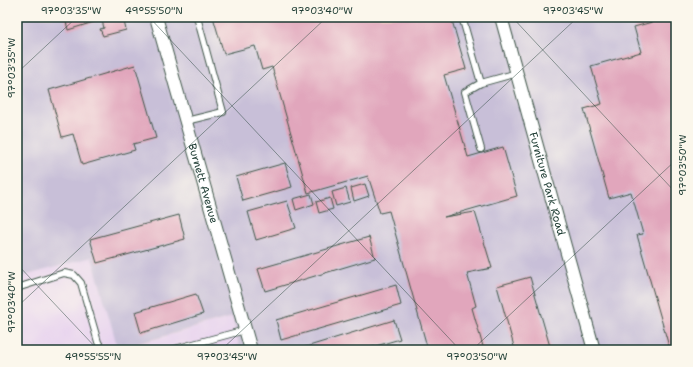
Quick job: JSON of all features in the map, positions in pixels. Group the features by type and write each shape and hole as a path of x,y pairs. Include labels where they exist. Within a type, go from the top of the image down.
{"street":[{"name":"Burnett Avenue","path":"156,17 251,350"},
{"name":"Furniture Park Road","path":"501,17 594,350"}],"lane":[{"path":"186,121 223,112 197,17"},
{"path":"462,17 482,83"},
{"path":"481,149 465,92 482,83 517,73"},
{"path":"17,288 64,273 74,275 81,283 102,349"},
{"path":"171,350 245,330"}],"shaded area":[{"path":"17,17 676,17 676,350 219,350 239,345 232,317 118,349 92,257 17,278"},
{"path":"92,256 119,349 232,317 239,345 219,350 17,350 17,278"}],"building":[{"path":"65,17 99,17 100,20 68,30"},
{"path":"101,17 123,17 126,30 103,36 100,29 104,28"},
{"path":"213,17 451,17 466,69 444,75 468,157 503,147 517,196 444,217 475,212 492,268 467,273 476,306 472,308 484,350 428,350 389,211 380,213 368,176 308,193 272,67 262,70 255,46 224,54"},
{"path":"670,17 676,17 676,350 670,350 637,235 643,234 631,192 609,198 584,109 602,104 591,66 641,52 634,27"},
{"path":"135,65 156,138 133,144 135,150 82,165 73,134 62,137 49,90"},
{"path":"285,163 292,187 243,201 236,177"},
{"path":"365,184 369,196 354,201 351,188"},
{"path":"346,188 350,202 336,206 332,192"},
{"path":"311,194 314,204 296,210 293,199"},
{"path":"330,198 333,209 319,213 316,202"},
{"path":"287,201 296,228 256,240 248,212"},
{"path":"179,215 185,239 97,263 90,239"},
{"path":"369,237 375,258 265,291 258,269"},
{"path":"530,277 551,350 515,350 497,286"},
{"path":"396,285 401,305 281,340 276,320"},
{"path":"196,294 203,314 141,333 135,312"},
{"path":"394,320 400,339 362,350 296,350"}]}
